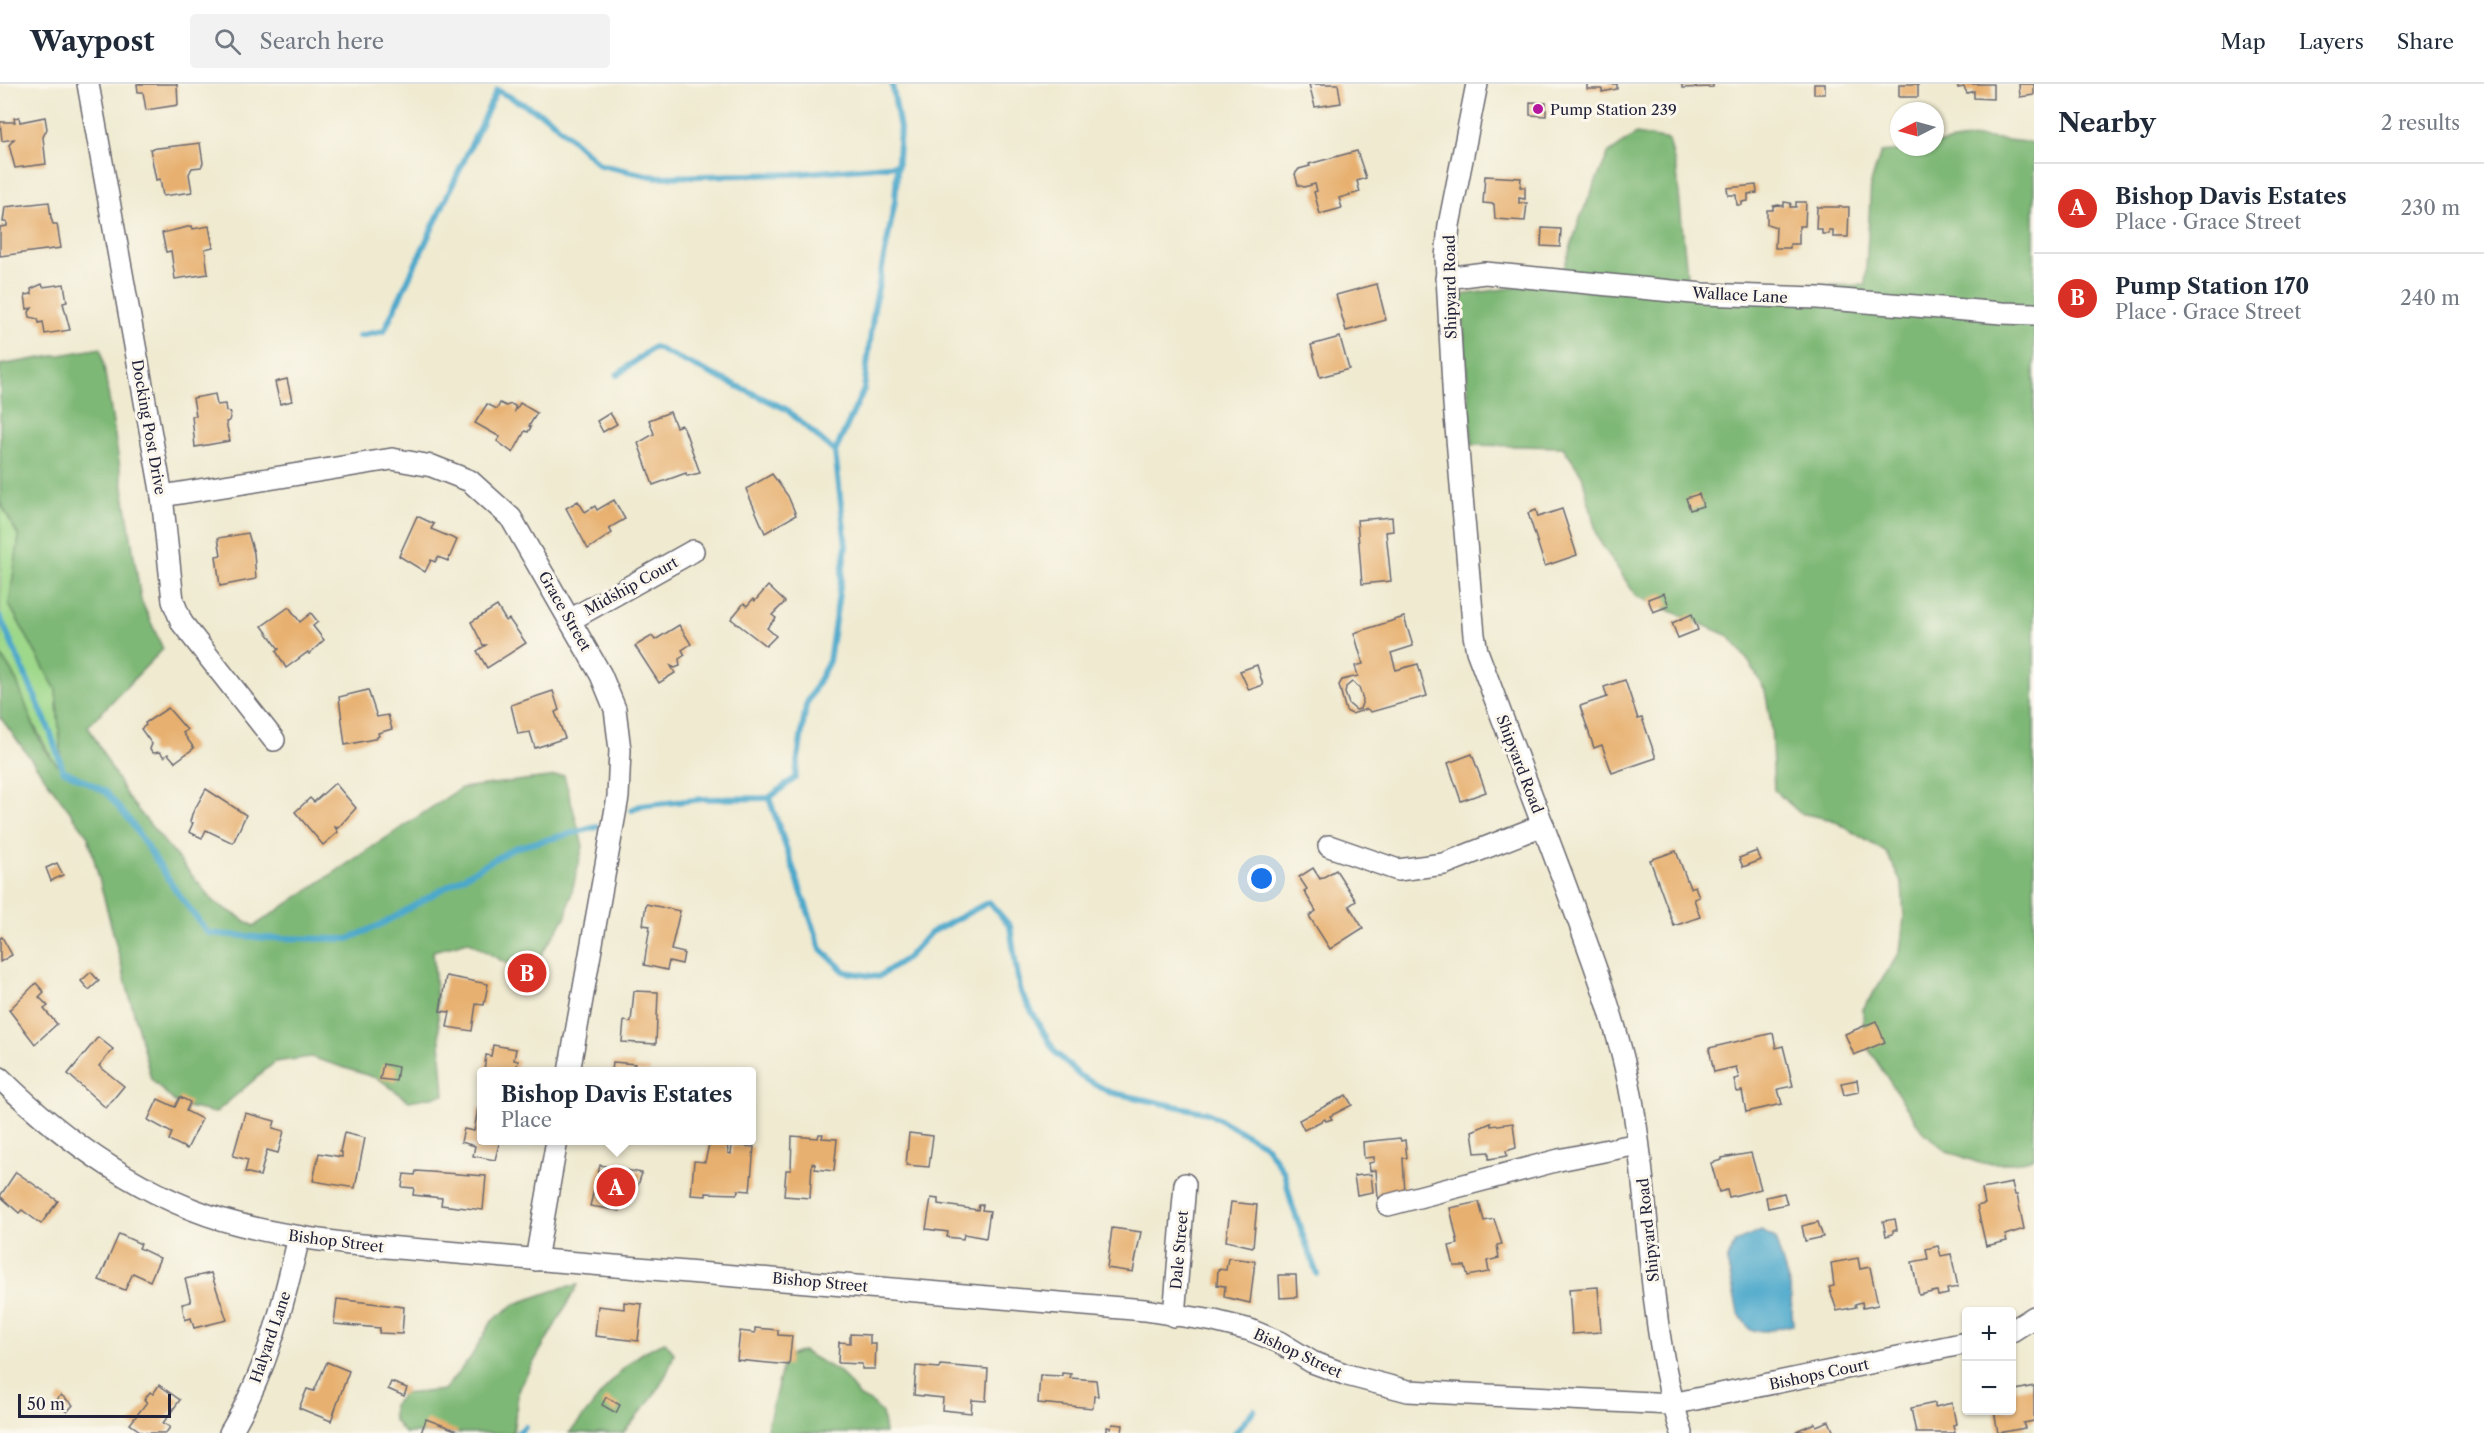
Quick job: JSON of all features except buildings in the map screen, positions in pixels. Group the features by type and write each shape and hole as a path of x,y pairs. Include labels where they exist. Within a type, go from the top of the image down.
{"street":[{"name":"Docking Post Drive","path":"88,84 162,496 173,601 182,623 274,740"},
{"name":"Shipyard Road","path":"1477,84 1449,225 1446,278 1474,635 1477,651 1586,939 1621,1047 1638,1144 1653,1282 1672,1404 1682,1433"},
{"name":"Wallace Lane","path":"1446,278 1485,273 1703,294 1817,298 2034,314"},
{"name":"Grace Street","path":"162,496 392,459 432,466 470,482 511,518 602,675 615,709 620,750 618,797 570,1067"},
{"name":"Midship Court","path":"570,620 693,551"},
{"path":"1329,846 1398,870 1444,864 1543,825"},
{"name":"Bishop Street","path":"0,1078 31,1108 72,1142 143,1186 236,1224 299,1237 536,1260 669,1269 1017,1301 1090,1303 1214,1321 1251,1330 1279,1342 1312,1362 1347,1376 1408,1391 1672,1404"},
{"path":"1388,1205 1559,1160 1638,1144"},
{"path":"536,1260 556,1145"},
{"name":"Dale Street","path":"1174,1316 1185,1184"},
{"name":"Halyard Lane","path":"230,1433 263,1368 279,1321 299,1237"},
{"path":"2016,1328 2034,1317"},
{"name":"Bishops Court","path":"1672,1404 1962,1344"}],"green space":[{"path":"1636,134 1669,140 1677,173 1688,286 1865,285 1871,183 1881,152 1890,151 1890,156 1944,156 1944,143 1980,137 2034,143 2034,1158 2014,1163 1979,1163 1947,1151 1922,1131 1864,1042 1863,1009 1900,952 1904,918 1902,884 1887,853 1833,820 1800,813 1774,790 1771,723 1765,690 1749,662 1729,636 1636,596 1598,539 1582,475 1563,447 1472,445 1461,295 1560,281 1580,218 1608,154"},
{"path":"101,348 141,600 163,649 88,726 128,798 214,902 254,926 461,788 564,775 583,846 566,916 528,976 468,941 433,951 444,1095 409,1101 379,1079 311,1057 275,1062 215,1113 178,1105 151,1079 88,836 0,717 0,654 15,678 39,738 53,760 62,769 56,690 9,604 19,537 0,502 0,365"},
{"path":"0,502 19,537 9,604 56,690 63,770 54,762 29,716 15,677 0,654"},
{"path":"578,1285 519,1388 513,1433 404,1433 393,1419 393,1405 403,1394 444,1390 471,1357 492,1321 515,1304 564,1287"},
{"path":"665,1342 674,1353 666,1375 653,1396 623,1433 569,1433 623,1369 649,1349"},
{"path":"802,1351 841,1373 860,1397 872,1403 882,1413 885,1433 766,1433 782,1368 789,1356"}],"water":[{"path":"1761,1231 1775,1238 1790,1287 1793,1325 1766,1331 1750,1330 1738,1313 1727,1261 1735,1242"}],"waterway":[{"path":"632,810 640,806 703,799 769,798 795,778 806,705 829,661 846,546 835,452 864,389 874,309 895,201 900,129 892,84"},
{"path":"359,336 384,331 497,90 549,118 600,165 656,177 795,174 898,165"},
{"path":"617,375 654,347 786,409 835,452"},
{"path":"0,617 50,731 63,770 106,792 130,821 177,892 208,933 266,938 348,939 382,924 514,848 597,827"},
{"path":"769,798 821,949 845,972 878,977 907,958 930,933 989,902 1010,926 1020,991 1055,1052 1080,1076 1109,1092 1208,1113 1265,1145 1284,1172 1292,1205 1317,1274"},
{"path":"1235,1433 1254,1410"},
{"path":"518,1433 525,1427"}],"place":[{"name":"Pump Station 239","path":"1538,109"},
{"name":"Pump Station 170","path":"527,973"},
{"name":"Bishop Davis Estates","path":"616,1187"}]}
